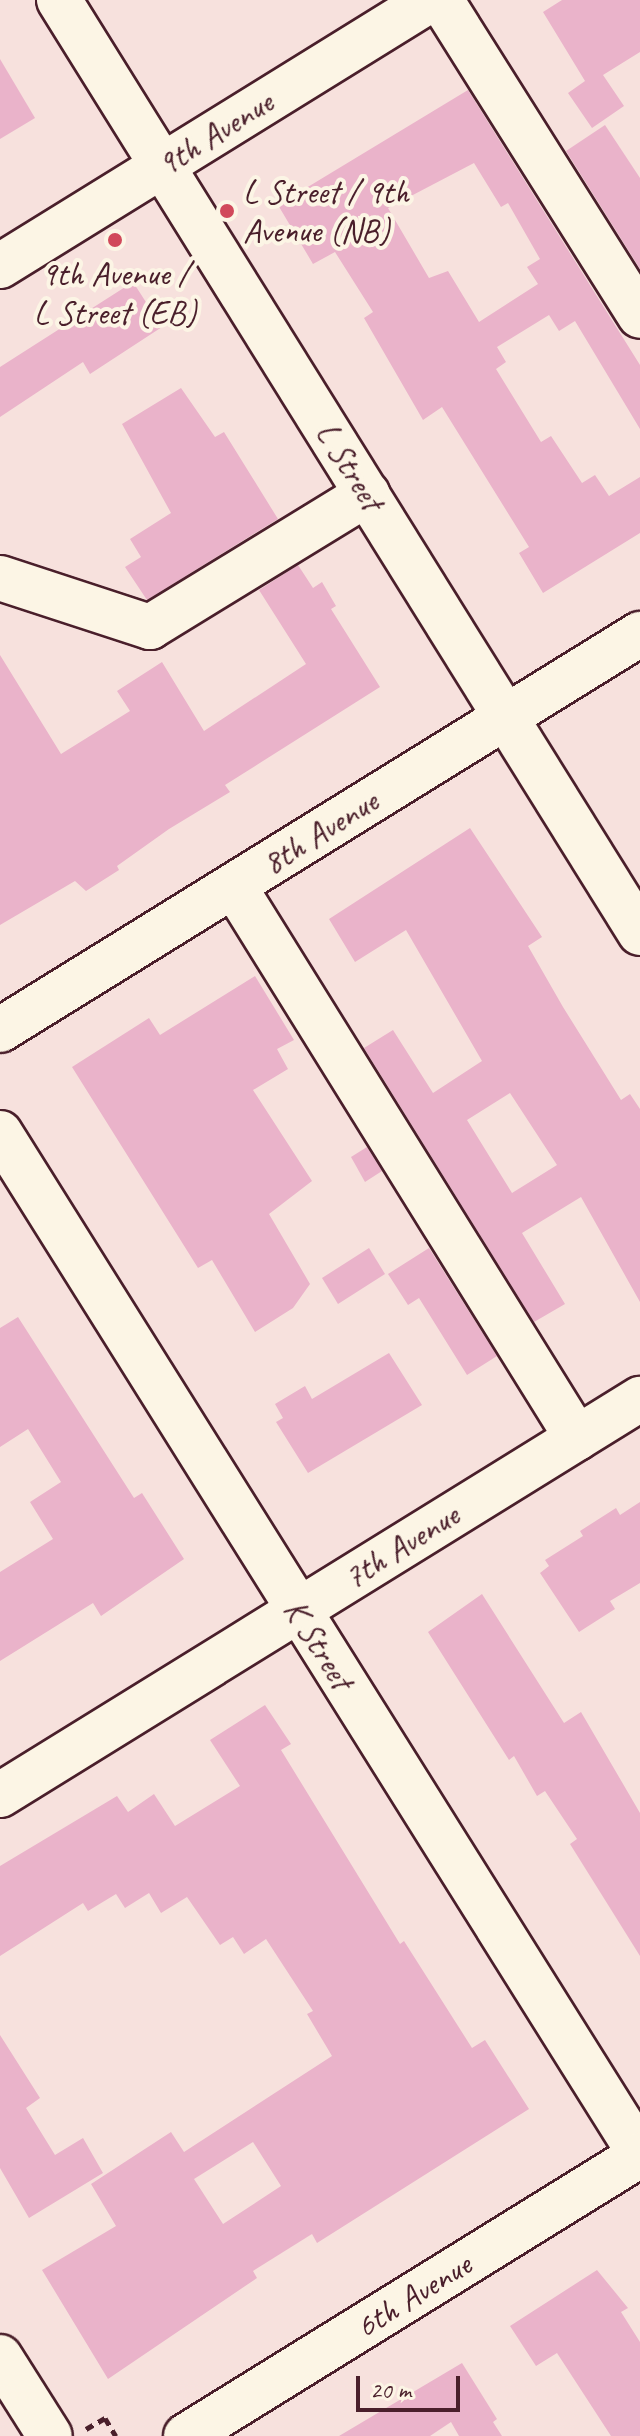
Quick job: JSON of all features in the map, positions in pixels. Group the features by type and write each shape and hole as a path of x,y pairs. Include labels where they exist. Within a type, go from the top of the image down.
{"street":[{"name":"L Street","path":"59,0 640,933"},
{"name":"9th Avenue","path":"0,266 430,0"},
{"path":"441,0 640,316"},
{"path":"0,578 150,627 367,494"},
{"name":"8th Avenue","path":"0,1030 640,634"},
{"path":"234,886 577,1438"},
{"name":"K Street","path":"0,1133 640,2154"},
{"name":"7th Avenue","path":"0,1795 640,1399"},
{"name":"6th Avenue","path":"186,2436 640,2154"},
{"path":"0,2357 67,2433"}],"path":[{"path":"67,2433 105,2418 116,2436"}],"building":[{"path":"562,0 640,0 640,52 603,75 624,106 592,128 568,93 585,81 543,12"},
{"path":"0,59 35,118 0,139"},
{"path":"468,90 640,365 640,429 575,321 559,331 549,315 497,347 506,362 496,369 541,442 551,436 582,483 595,475 609,496 640,477 640,533 543,593 519,553 529,547 442,407 423,420 364,318 373,312 335,252 313,264 278,205","holes":["474,163 501,207 508,203 540,259 527,267 538,284 479,322 448,271 429,278 388,208"]},
{"path":"605,125 640,178 640,269 566,151"},
{"path":"133,282 162,327 90,374 83,362 0,417 0,367"},
{"path":"181,388 215,437 224,432 278,519 147,600 125,567 141,557 130,539 171,513 122,424"},
{"path":"298,565 313,588 322,582 336,606 331,609 380,687 225,785 230,792 169,829 117,866 119,870 86,891 75,881 0,925 0,655 61,754 130,711 117,691 162,662 204,731 306,664 259,590"},
{"path":"470,828 542,937 528,946 563,1007 621,1100 630,1094 640,1109 640,1302 581,1197 522,1233 565,1304 534,1322 364,1048 393,1030 433,1093 482,1061 406,930 355,962 329,919","holes":["510,1093 557,1165 512,1193 467,1120"]},
{"path":"255,976 294,1040 277,1049 288,1069 253,1090 312,1181 269,1214 310,1284 293,1308 255,1332 212,1260 198,1268 72,1067 149,1018 160,1035"},
{"path":"367,1147 382,1171 365,1182 351,1157"},
{"path":"369,1248 385,1274 338,1304 322,1278"},
{"path":"429,1248 497,1356 467,1375 419,1298 408,1305 388,1274"},
{"path":"18,1317 134,1498 142,1493 184,1559 101,1616 93,1603 0,1661 0,1572 53,1539 30,1502 61,1482 28,1429 0,1447 0,1328"},
{"path":"389,1353 422,1405 308,1473 276,1422 283,1418 275,1404 305,1386 312,1399"},
{"path":"640,1502 640,1583 610,1601 615,1609 579,1632 540,1573 549,1566 545,1560 583,1536 580,1531 616,1508 620,1515"},
{"path":"482,1594 564,1723 581,1712 640,1813 640,1956 570,1844 577,1839 545,1791 537,1796 514,1756 509,1760 428,1632"},
{"path":"265,1705 291,1744 281,1750 400,1944 404,1941 472,2048 485,2040 529,2109 317,2243 312,2234 253,2271 257,2278 108,2379 42,2270 116,2226 91,2184 171,2132 184,2152 332,2056 307,2014 313,2011 266,1939 244,1954 233,1937 220,1945 187,1897 161,1913 149,1893 125,1908 116,1894 88,1911 83,1903 0,1956 0,1866 117,1796 128,1812 154,1794 175,1826 240,1786 210,1740","holes":["253,2142 281,2186 223,2224 194,2179"]},
{"path":"0,2035 40,2098 26,2108 55,2155 83,2138 103,2173 29,2218 0,2168"},
{"path":"597,2270 628,2308 621,2312 640,2342 640,2436 611,2436 557,2353 536,2366 510,2326"},
{"path":"462,2363 497,2419 493,2422 502,2436 459,2436 451,2422 430,2436 339,2436"}],"place":[{"name":"L Street / 9th Avenue (NB)","path":"227,211"},
{"name":"9th Avenue / L Street (EB)","path":"115,240"}]}
